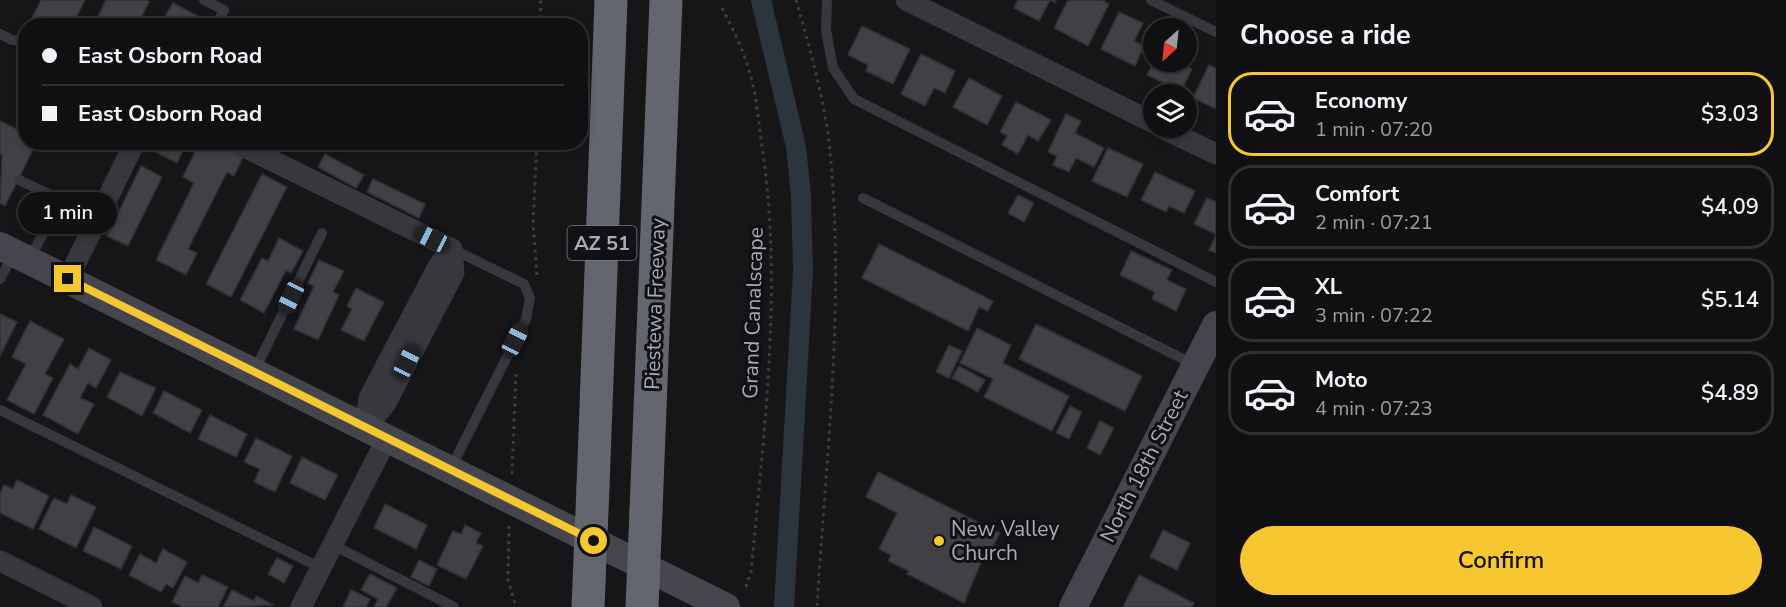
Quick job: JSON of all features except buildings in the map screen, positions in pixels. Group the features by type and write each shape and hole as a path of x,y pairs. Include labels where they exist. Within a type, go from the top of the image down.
{"highway":[{"name":"Piestewa Freeway","path":"642,607 666,0"},
{"path":"665,66 673,0"},
{"name":"AZ 51","path":"588,607 609,10"}],"main road":[{"path":"14,253 376,433 724,601"},
{"name":"North 18th Street","path":"1073,607 1204,360 1216,325"}],"street":[{"path":"906,0 1143,118"},
{"path":"1183,138 1216,154"},
{"path":"68,279 131,150"},
{"path":"250,150 452,249 454,273 385,405 333,544 301,607"},
{"path":"0,561 92,607"}],"lane":[{"path":"204,0 224,10 220,18"},
{"path":"827,0 826,30 833,68 854,99 1216,282"},
{"path":"1151,0 1216,32"},
{"path":"0,34 18,40"},
{"path":"0,279 14,253 61,200 19,180"},
{"path":"864,198 1204,360"},
{"path":"254,372 322,233"},
{"path":"451,468 526,319 530,298 524,284 452,249"},
{"path":"0,410 321,568"},
{"path":"333,544 454,607"}],"path":[{"path":"540,18 541,0"},
{"path":"796,0 830,148 836,218 834,331 817,607"},
{"name":"Grand Canalscape","path":"722,8 747,63 756,103 769,189 773,262 762,454 751,572 724,601"},
{"path":"510,521 508,579 516,607"}],"waterway":[{"path":"761,0 796,147 801,196 803,271 784,607"}],"place":[{"name":"New Valley Church","path":"939,541"}],"route":[{"path":"68,279 594,541"}]}
